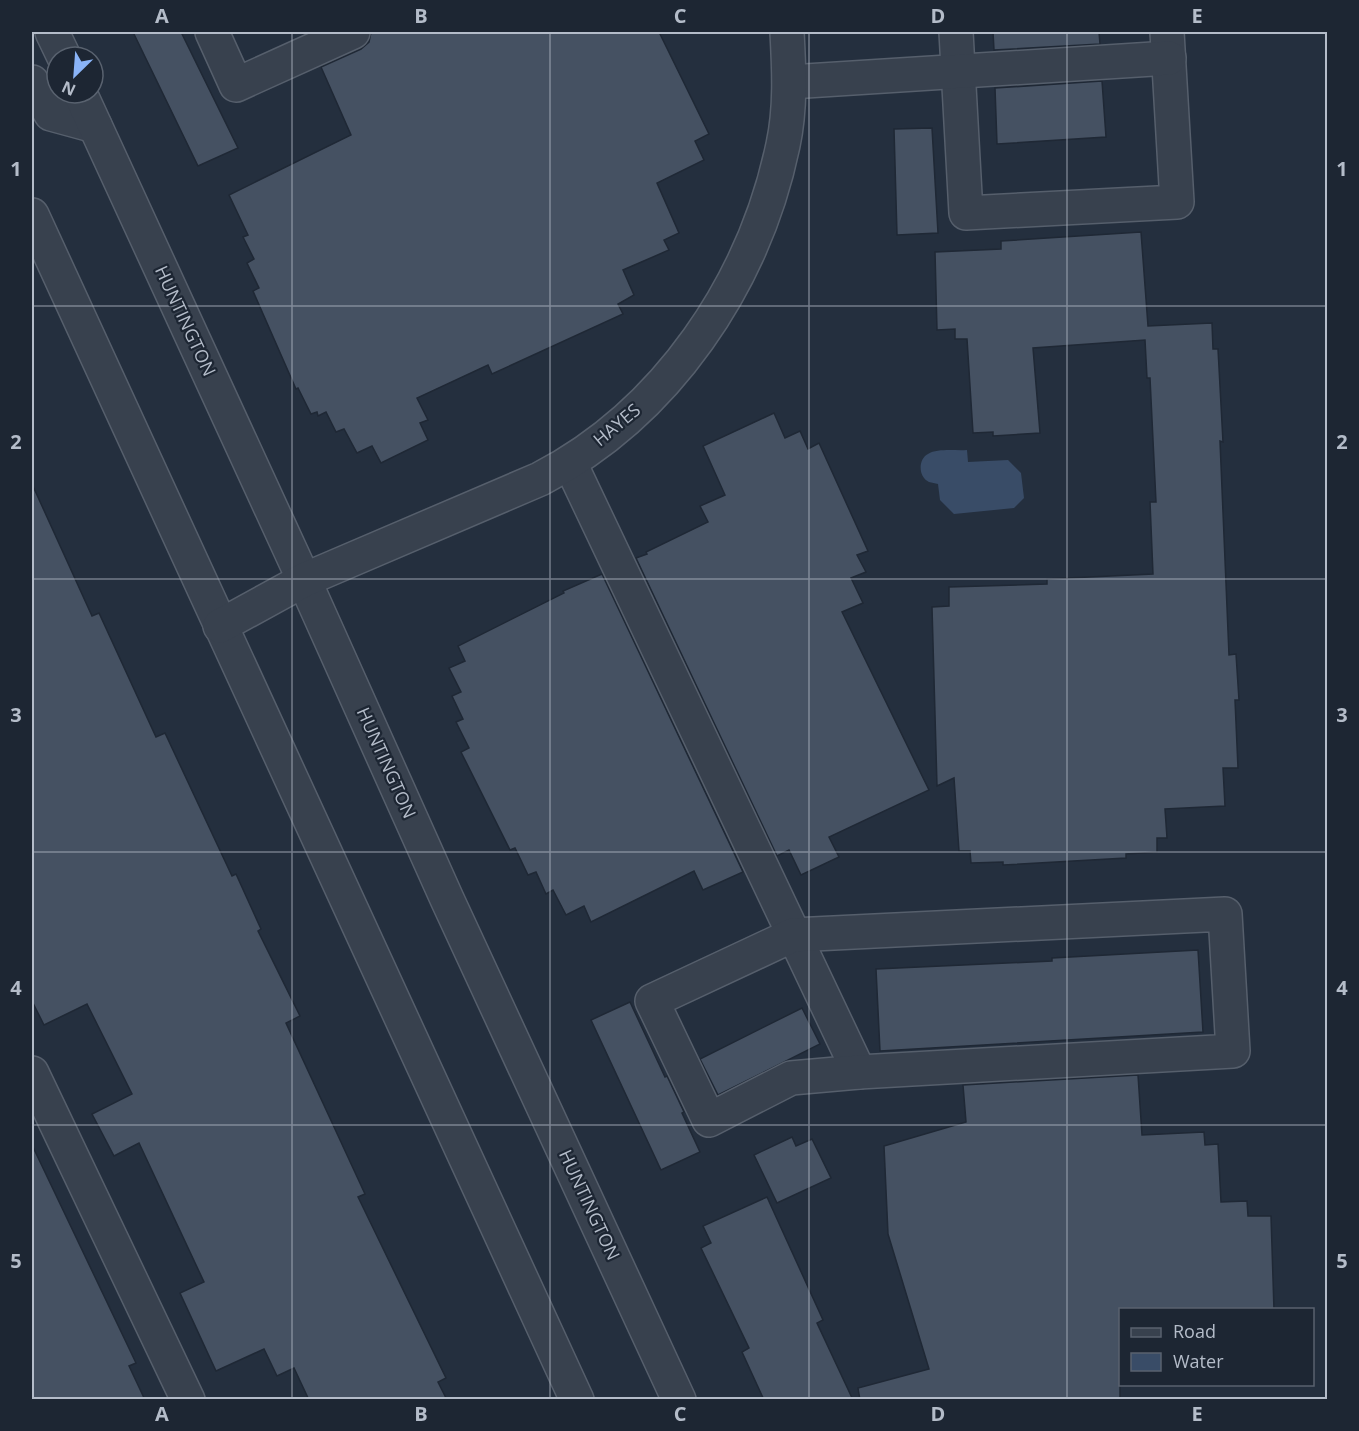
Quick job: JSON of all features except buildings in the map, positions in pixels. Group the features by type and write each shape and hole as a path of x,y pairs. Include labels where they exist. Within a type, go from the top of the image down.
{"street":[{"path":"212,32 236,85 353,32"},
{"name":"HAYES","path":"220,626 304,580 540,479 570,463 628,417 665,382 697,343 726,296 771,195 784,142 790,82 787,32"},
{"path":"790,82 958,71 1168,45 1177,202 966,213 958,71 956,32"},
{"path":"32,82 51,114 95,126"},
{"name":"HUNTINGTON","path":"85,105 304,580 452,910 679,1400"},
{"path":"32,215 577,1400"},
{"path":"570,463 859,1072"},
{"path":"1225,914 1233,1051 859,1072 791,1078 709,1120 652,1001 793,935 1225,914"},
{"path":"32,1073 188,1400"}],"water":[{"path":"967,450 968,462 1008,460 1021,473 1024,498 1014,508 954,514 940,500 938,484 925,480 921,472 922,460 928,454 937,451"}]}
